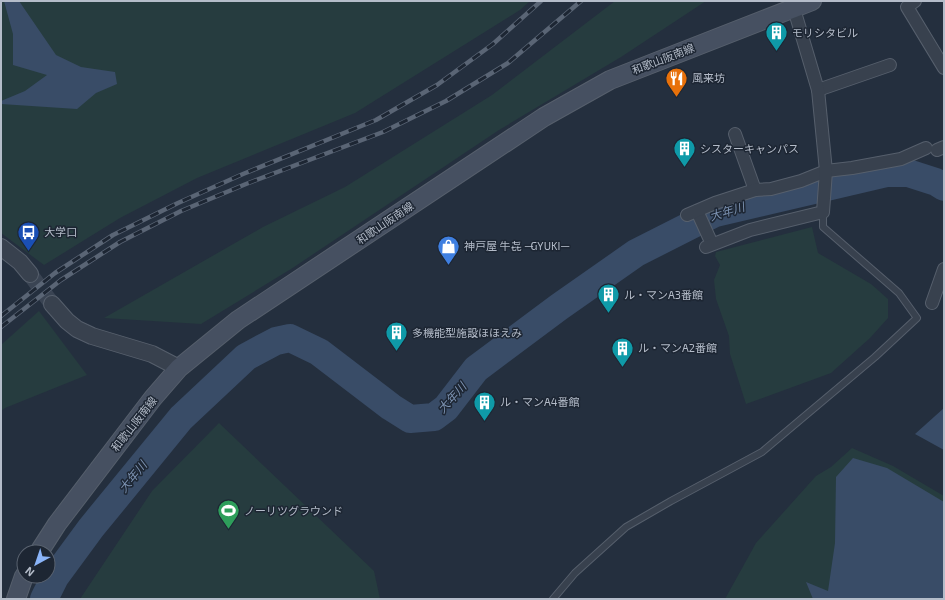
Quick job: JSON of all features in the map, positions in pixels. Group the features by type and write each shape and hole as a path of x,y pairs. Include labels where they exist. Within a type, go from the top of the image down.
{"main road":[{"name":"和歌山阪南線","path":"44,544 57,524 147,405 179,368 238,320 544,116 610,80 812,1"},
{"path":"16,599 21,584"}],"street":[{"path":"915,1 907,7 944,68"},
{"path":"794,9 818,90 826,174 822,212 750,230 709,246 692,213 715,203 755,190 771,189 826,174 900,159 936,148"},
{"path":"818,90 890,65"},
{"path":"735,134 755,190"},
{"path":"1,247 20,262 30,274"},
{"path":"932,303 944,269"},
{"path":"52,304 77,330 152,354 179,368"}],"lane":[{"path":"553,599 575,573 626,527 671,500 762,452 875,357 917,318 899,293 824,227 822,212"}],"green space":[{"path":"1,1 530,1 520,10 355,113 197,178 120,218 44,265 1,233"},
{"path":"615,1 706,1 621,57 499,130 291,269 201,324 104,318 263,227 345,187 492,95"},
{"path":"812,227 818,253 871,284 888,299 888,318 870,338 831,373 746,404 730,354 729,336 716,299 714,280 720,265 715,256 716,252"},
{"path":"39,311 87,375 5,408 1,411 1,345"},
{"name":"ノーリツグラウンド","path":"219,423 374,571 380,599 80,599 152,491"},
{"path":"852,448 893,466 944,496 944,599 725,599 756,543 816,476 831,467"}],"water":[{"path":"4,1 19,1 56,55 81,67 115,72 117,84 96,93 77,109 1,104 1,101 25,91 47,75 13,65 13,34"},
{"path":"944,408 944,450 915,434"},
{"path":"853,458 887,468 944,502 944,599 813,599 806,582 828,591 835,543 836,477"}],"waterway":[{"name":"大年川","path":"44,599 55,577 91,528 181,418 246,357 276,341 290,338 319,352 391,407 410,419 434,417 446,408 476,369 559,307 636,253 715,213 886,173 908,173 936,182 944,187"}],"tunnel":[{"path":"30,274 52,304"}],"railway":[{"path":"1,316 55,273 113,235 178,203 243,174 376,120 437,85 493,44 541,1"},
{"path":"1,327 61,280 120,242 181,211 246,184 383,132 446,101 508,63 581,1"}],"place":[{"name":"モリシタビル","path":"776,52"},
{"name":"風来坊","path":"677,98"},
{"name":"シスターキャンパス","path":"685,168"},
{"name":"大学口","path":"29,252"},
{"name":"神戸屋 牛㐂 ―GYUKI―","path":"449,266"},
{"name":"ル・マンA3番館","path":"608,314"},
{"name":"多機能型施設ほほえみ","path":"396,352"},
{"name":"ル・マンA2番館","path":"623,368"},
{"name":"ル・マンA4番館","path":"485,422"},
{"name":"ノーリツグラウンド","path":"228,530"}]}
